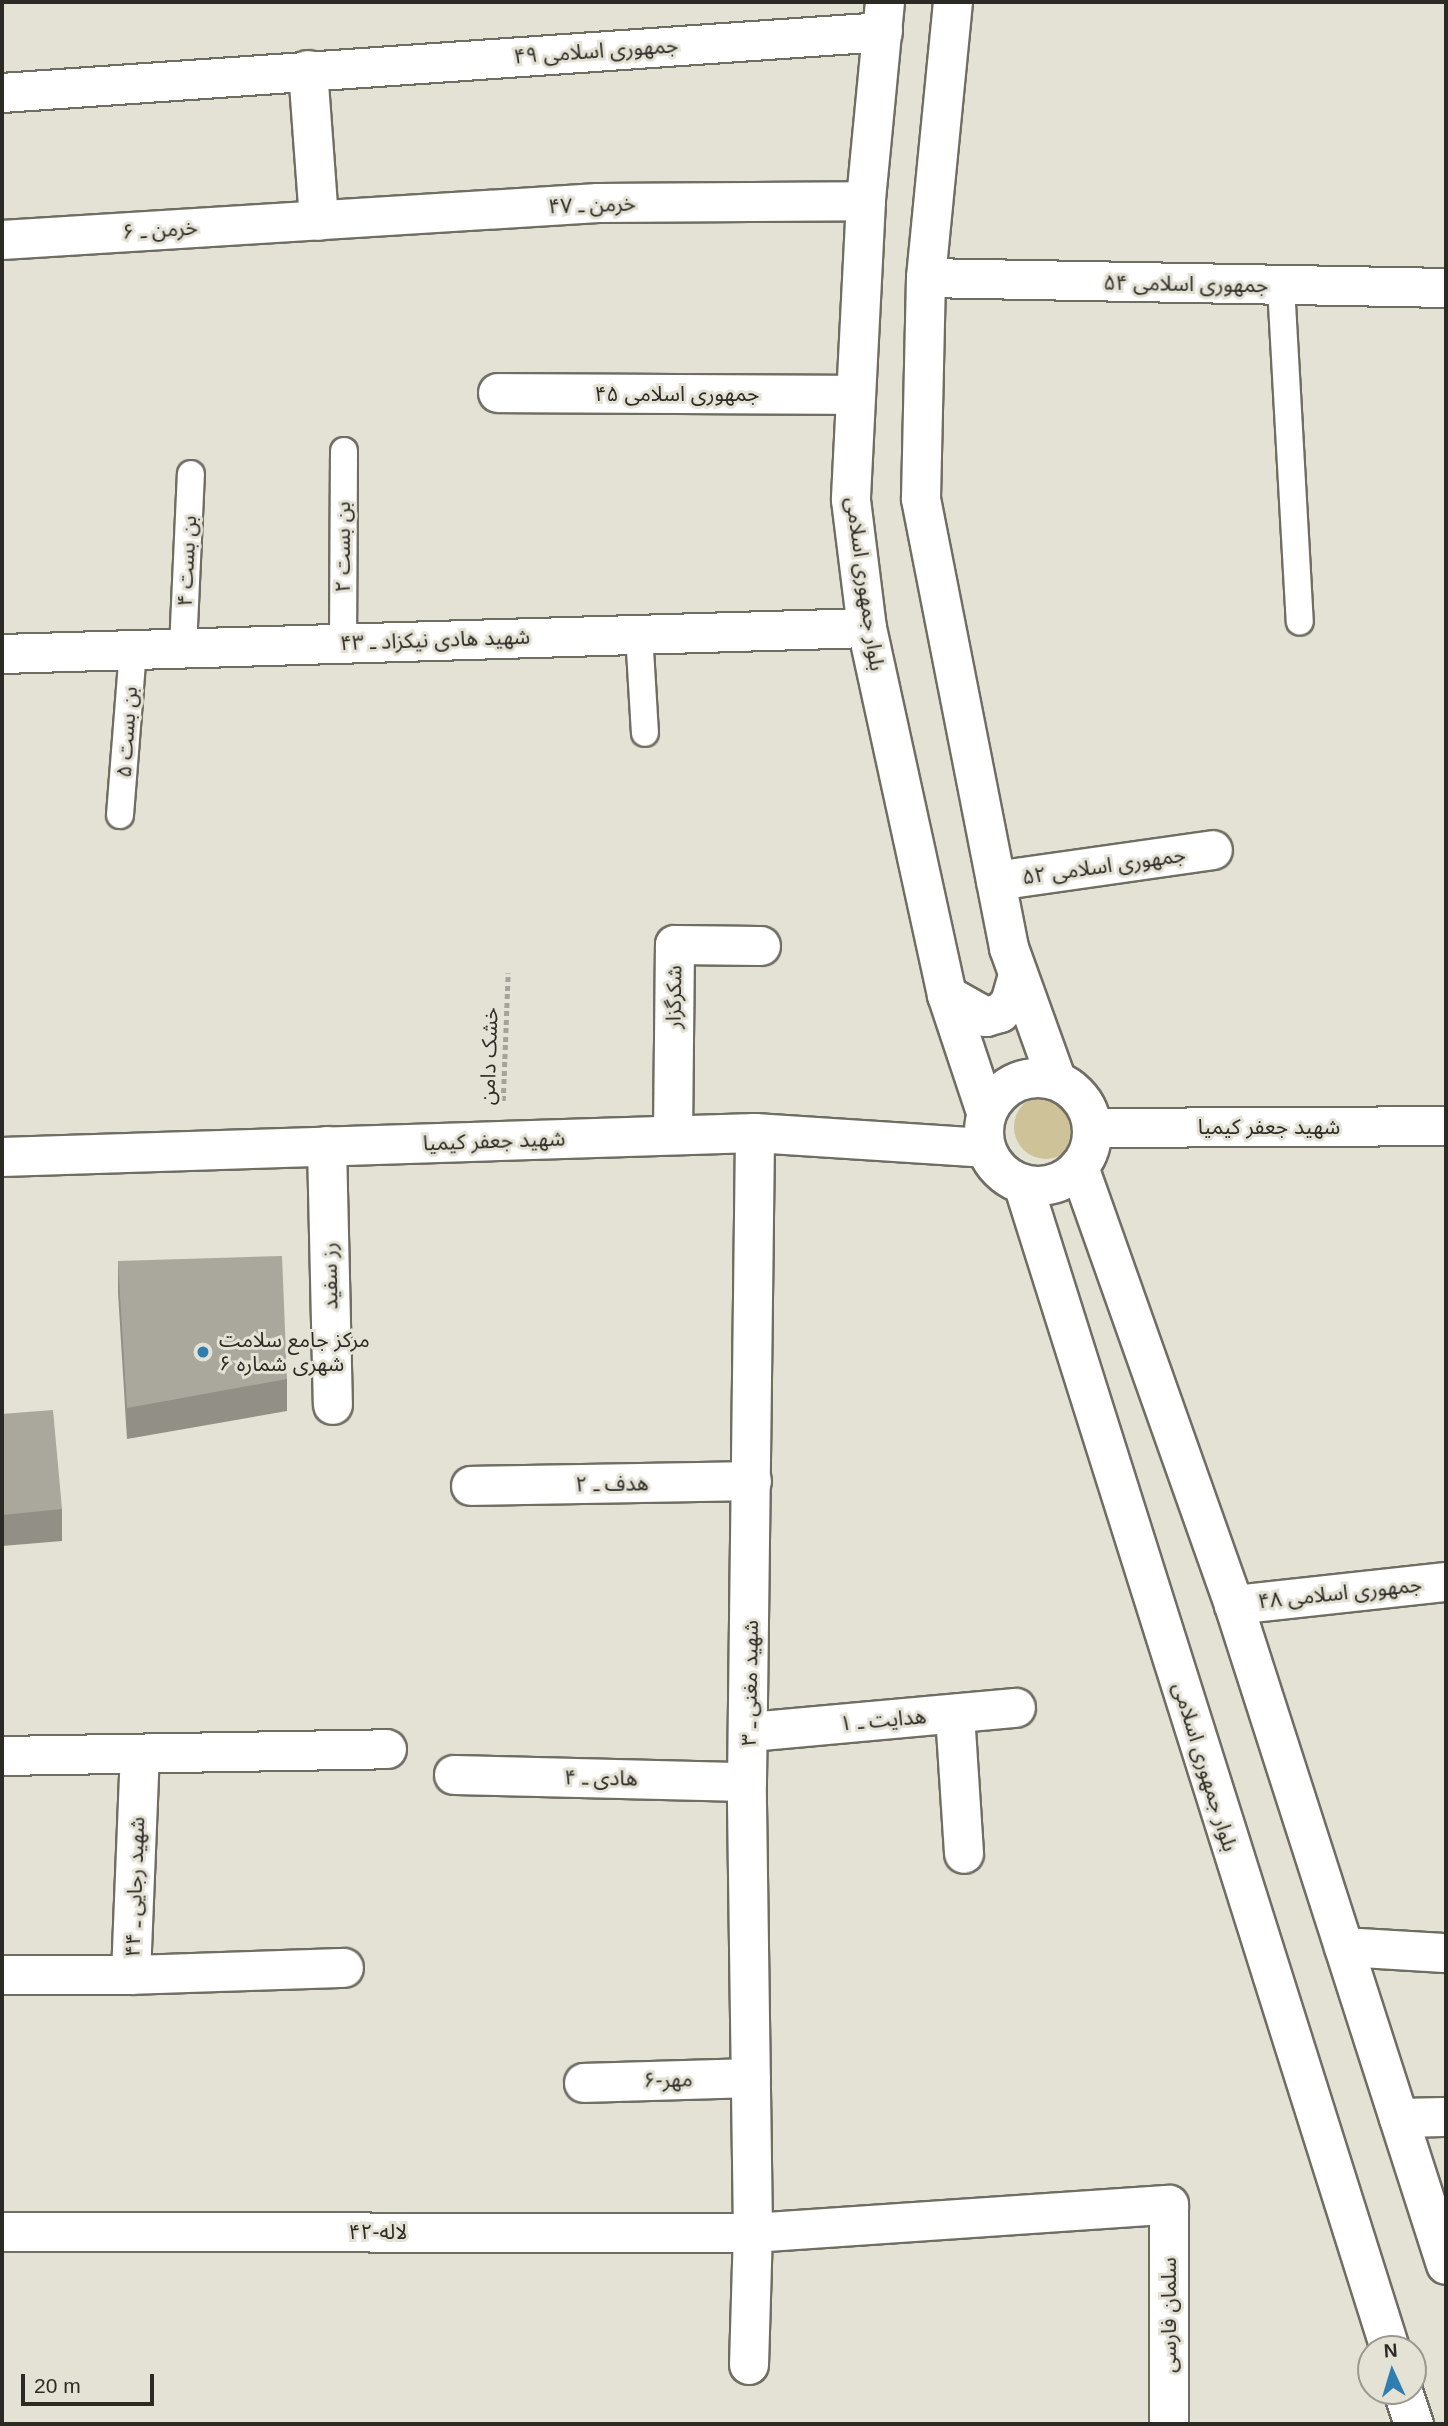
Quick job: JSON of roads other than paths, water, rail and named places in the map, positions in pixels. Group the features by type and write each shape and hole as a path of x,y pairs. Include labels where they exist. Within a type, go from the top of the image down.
{"street":[{"path":"953,2 926,278 920,499 1017,978 1057,1081"},
{"name":"جمهوری اسلامی ۴۹","path":"2,93 308,70 884,17"},
{"name":"بلوار جمهوری اسلامی","path":"884,17 866,201 851,500 867,628 947,995 986,1130"},
{"path":"308,70 318,220"},
{"name":"خرمن ـ ۴۷","path":"318,220 598,203 866,201"},
{"name":"خرمن ـ ۶","path":"2,240 318,220"},
{"name":"جمهوری اسلامی ۵۴","path":"926,278 1446,288"},
{"name":"جمهوری اسلامی ۴۵","path":"498,393 856,395"},
{"name":"شهید هادی نیکزاد ـ ۴۳","path":"2,654 867,628"},
{"name":"جمهوری اسلامی ۵۲","path":"996,881 1213,850"},
{"name":"شکرگزار","path":"673,1135 675,945 761,946"},
{"path":"947,995 986,1017 1000,1013 1010,1003 1017,978"},
{"path":"1035,1077 1057,1081 1082,1099 1092,1128 1091,1144 1079,1167 1054,1184 1024,1184 994,1164 986,1130 998,1094 1015,1081 1035,1077"},
{"name":"شهید جعفر کیمیا","path":"1092,1128 1446,1126"},
{"name":"شهید جعفر کیمیا","path":"2,1157 673,1135 986,1130"},
{"name":"شهید مغنی ـ ۳","path":"749,2365 753,2233 747,1782 750,1732 755,1133"},
{"name":"رز سفید","path":"327,1146 333,1405"},
{"path":"1079,1167 1234,1605 1446,2264"},
{"name":"بلوار جمهوری اسلامی","path":"1024,1184 1386,2335"},
{"name":"هدف ـ ۲","path":"471,1486 752,1481"},
{"name":"جمهوری اسلامی ۴۸","path":"1234,1605 1446,1582"},
{"name":"هدایت ـ ۱","path":"750,1732 1016,1708"},
{"path":"955,1714 964,1854"},
{"path":"2,1756 387,1749"},
{"name":"شهید رجایی ـ ۴۴","path":"2,1975 131,1975 140,1754"},
{"name":"هادی ـ ۴","path":"454,1775 747,1782"},
{"path":"1344,1947 1446,1952"},
{"path":"131,1975 344,1968"},
{"name":"مهر-۶","path":"584,2083 751,2078"},
{"path":"1399,2118 1446,2117"},
{"name":"لاله-۴۲","path":"2,2232 753,2233 1169,2205"},
{"name":"سلمان فارسی","path":"1169,2205 1169,2424"},
{"path":"1408,2405 1414,2424"}],"lane":[{"path":"1281,286 1300,621"},
{"name":"بن بست ۲","path":"343,643 344,451"},
{"name":"بن بست ۴","path":"183,648 191,474"},
{"path":"639,633 645,733"},
{"name":"بن بست ۵","path":"120,814 133,650"}],"place":[{"name":"مرکز جامع سلامت شهری شماره ۶","path":"203,1352"}]}
